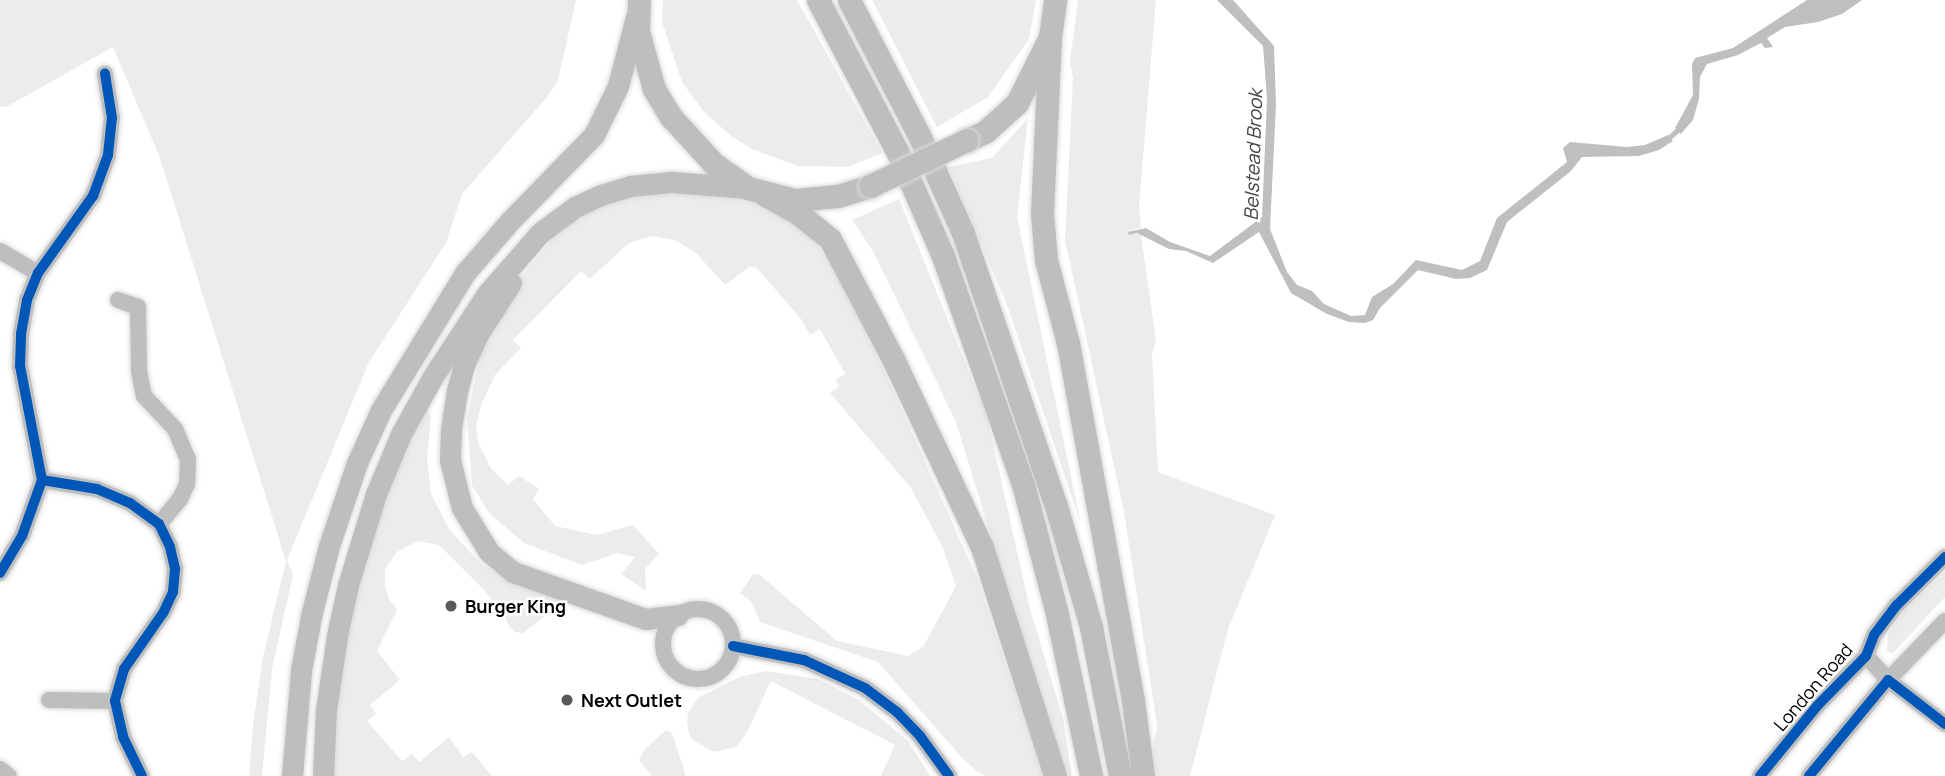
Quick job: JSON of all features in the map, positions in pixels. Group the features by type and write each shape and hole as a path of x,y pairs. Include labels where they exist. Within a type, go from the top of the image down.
{"highway":[{"path":"818,0 897,151 943,256 1023,484 1057,614 1091,776"},
{"path":"849,0 919,135 963,233 1061,522 1091,627 1120,776"},
{"path":"1055,0 1050,37 1042,214 1046,260 1068,343 1133,700 1143,776"},
{"path":"639,2 638,31 654,89 671,117 713,164 756,192 799,214 830,239 894,361 982,547 1055,776"},
{"path":"756,192 795,200 816,199 870,186 985,132 1017,103 1050,37"}],"main road":[{"path":"292,776 301,670 312,612 329,546 376,421 416,348 465,273 509,222 594,135 618,86 639,2"},
{"path":"323,776 326,710 337,636 376,494 401,434 442,360 487,294 540,233 575,207 630,186 671,182 756,192"},
{"path":"540,233 478,334 464,365 451,430 450,450 461,508 489,552 513,572 646,619 678,615"}],"street":[{"path":"0,573 22,536 41,480 20,366 20,334 27,300 38,274 93,196 108,155 112,118 105,74"},
{"path":"0,251 38,274"},
{"path":"118,300 138,307 139,371 144,396 175,429 188,459 187,484 180,499 159,524"},
{"path":"41,480 97,489 130,503 159,524 170,547 175,569 173,592 163,613 124,669 115,701 124,737 142,776"},
{"name":"London Road","path":"1760,776 1817,706 1866,656 1874,635 1897,605 1945,557"},
{"path":"701,609 719,616 732,635 733,646 725,666 717,673 707,678 685,677 676,671 664,653 665,632 678,615 701,609"},
{"path":"1809,776 1888,680 1945,621"},
{"path":"733,646 804,660 865,688 897,712 949,776"},
{"path":"1866,656 1888,680 1945,724"},
{"path":"49,700 115,701"}],"shaded area":[{"path":"0,0 576,0 558,80 548,96 462,194 446,243 369,362 287,560 293,575 272,669 262,776 249,776 253,725 263,657 286,561 160,158 113,47 6,107 0,107"},
{"path":"663,0 797,0 882,153 848,167 798,166 752,149 731,136 703,111 682,82 662,22"},
{"path":"872,0 1036,0 1029,39 988,97 937,127"},
{"path":"1078,0 1156,0 1139,206 1141,228 1129,231 1141,235 1156,341 1152,355 1158,472 1275,515 1228,629 1190,776 1155,776 1152,754 1157,725 1124,512 1065,240 1073,78 1070,61"},
{"path":"1217,0 1233,0 1274,46 1276,104 1270,229 1287,272 1297,285 1312,291 1324,304 1351,316 1365,315 1372,297 1393,284 1416,260 1462,270 1480,261 1497,218 1567,162 1563,148 1570,142 1627,147 1645,145 1668,135 1673,141 1659,150 1639,156 1582,157 1571,171 1507,222 1487,270 1470,278 1456,279 1418,270 1380,308 1373,320 1365,323 1349,322 1327,314 1291,293 1259,232 1213,263 1186,251 1169,249 1137,233 1129,235 1128,232 1146,228 1170,242 1210,256 1262,217 1267,99 1263,46"},
{"path":"1807,0 1862,0 1842,14 1818,22 1785,27 1767,38 1773,47 1765,48 1761,43 1738,55 1707,64 1700,77 1699,99 1693,120 1681,134 1675,128 1693,95 1692,64 1695,58 1733,48"},
{"path":"1028,118 1017,217 1081,524 1007,305 948,167 992,158"},
{"path":"715,189 795,216 830,261 879,359 977,578 1043,776 986,776 977,771 963,759 878,662 760,622 751,601 740,593 753,574 760,575 837,641 908,656 923,647 956,586 943,548 911,488 830,393 839,386 835,380 845,374 820,329 810,335 801,319 756,267 749,267 725,285 696,253 675,240 652,236 629,243 590,279 581,271 513,340 521,348 495,375 481,405 476,427 478,442 490,467 508,485 519,476 539,489 533,499 555,526 597,535 633,525 659,554 645,569 646,591 621,574 635,557 618,553 582,565 524,543 489,513 472,485 467,420 481,351 496,308 549,243 554,231 616,195"},
{"path":"899,199 987,417 1030,609 1063,718 1072,776 1069,776 1055,746 956,422 873,251 852,220"},
{"path":"427,409 431,416 427,458 431,494 449,529 480,563 519,586 560,599 561,604 523,633 514,632 486,592 439,545 418,541 397,552 385,569 385,585 389,599 397,610 377,651 400,680 370,705 376,714 367,721 402,761 412,754 419,762 449,737 463,757 472,752 492,776 327,776 344,630 378,507 422,410"},
{"path":"1945,572 1945,597 1893,653 1887,652 1888,635 1898,617"},
{"path":"766,671 818,679 859,700 908,741 930,776 881,776 895,745 771,681 746,734 736,747 714,752 694,741 689,734 687,722 688,713 698,698 739,677"},
{"path":"666,730 672,733 686,776 652,776 639,760 644,750"}],"waterway":[{"name":"Belstead Brook","path":"1665,141 1680,128"}],"cycle path":[{"path":"0,573 22,536 42,480 20,366 21,334 27,300 38,273 93,196 108,155 112,118 105,74"},
{"path":"42,480 97,489 130,503 159,524 170,547 175,569 173,592 163,613 124,669 115,701 123,737 142,776"},
{"path":"1760,776 1817,706 1866,656 1874,635 1897,605 1945,557"},
{"path":"733,646 804,660 865,688 897,712 920,736 949,776"},
{"path":"1809,776 1888,680 1945,724"}],"place":[{"name":"Burger King","path":"451,606"},
{"name":"Next Outlet","path":"567,700"}]}
